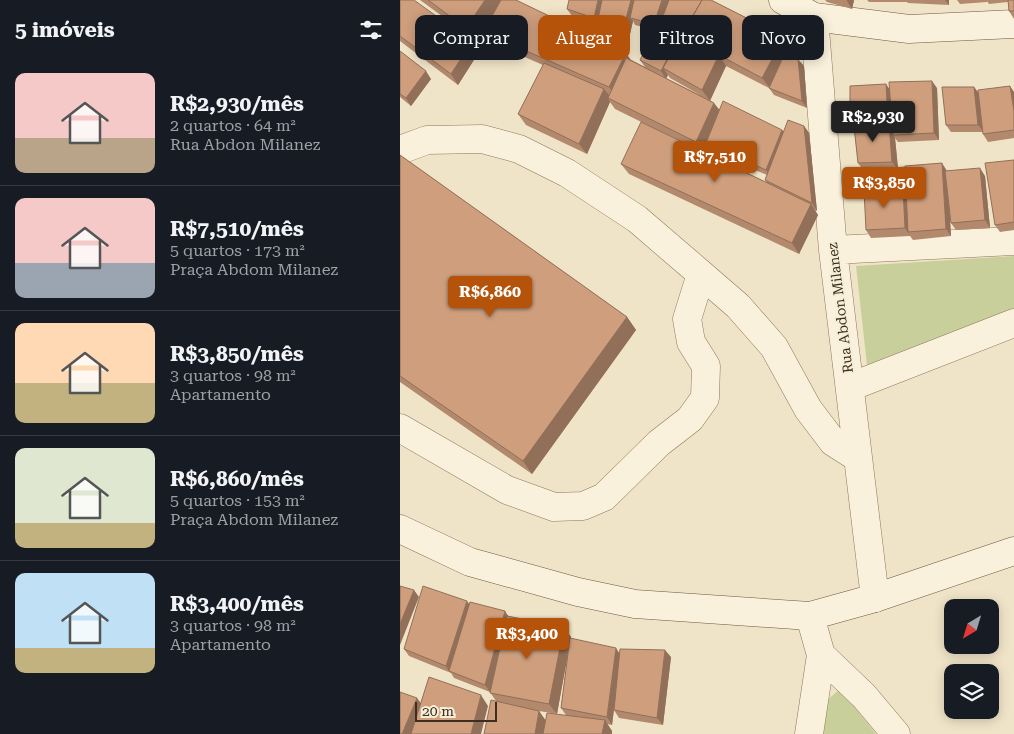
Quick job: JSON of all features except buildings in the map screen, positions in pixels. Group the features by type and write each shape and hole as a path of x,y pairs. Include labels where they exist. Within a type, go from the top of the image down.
{"street":[{"path":"783,0 810,15"},
{"path":"824,18 909,28 1014,24"},
{"name":"Rua Abdon Milanez","path":"818,60 833,250 875,598"},
{"path":"400,150 427,140 482,139 519,149 568,174 637,219 738,306 774,347 808,409 833,442 858,458"},
{"path":"833,250 1014,241"},
{"path":"400,428 507,490 554,507 582,506 604,498 659,443 690,419 705,398 706,366 691,342 687,318 701,274"},
{"path":"850,387 1014,323"},
{"path":"400,529 470,562 578,592 635,604 810,616 875,598 1014,551"},
{"path":"809,734 821,655 810,616"},
{"path":"821,655 864,696 896,734"}],"green space":[{"path":"1014,256 1014,309 867,365 856,266"},
{"path":"840,689 876,734 822,734 825,702"}]}
